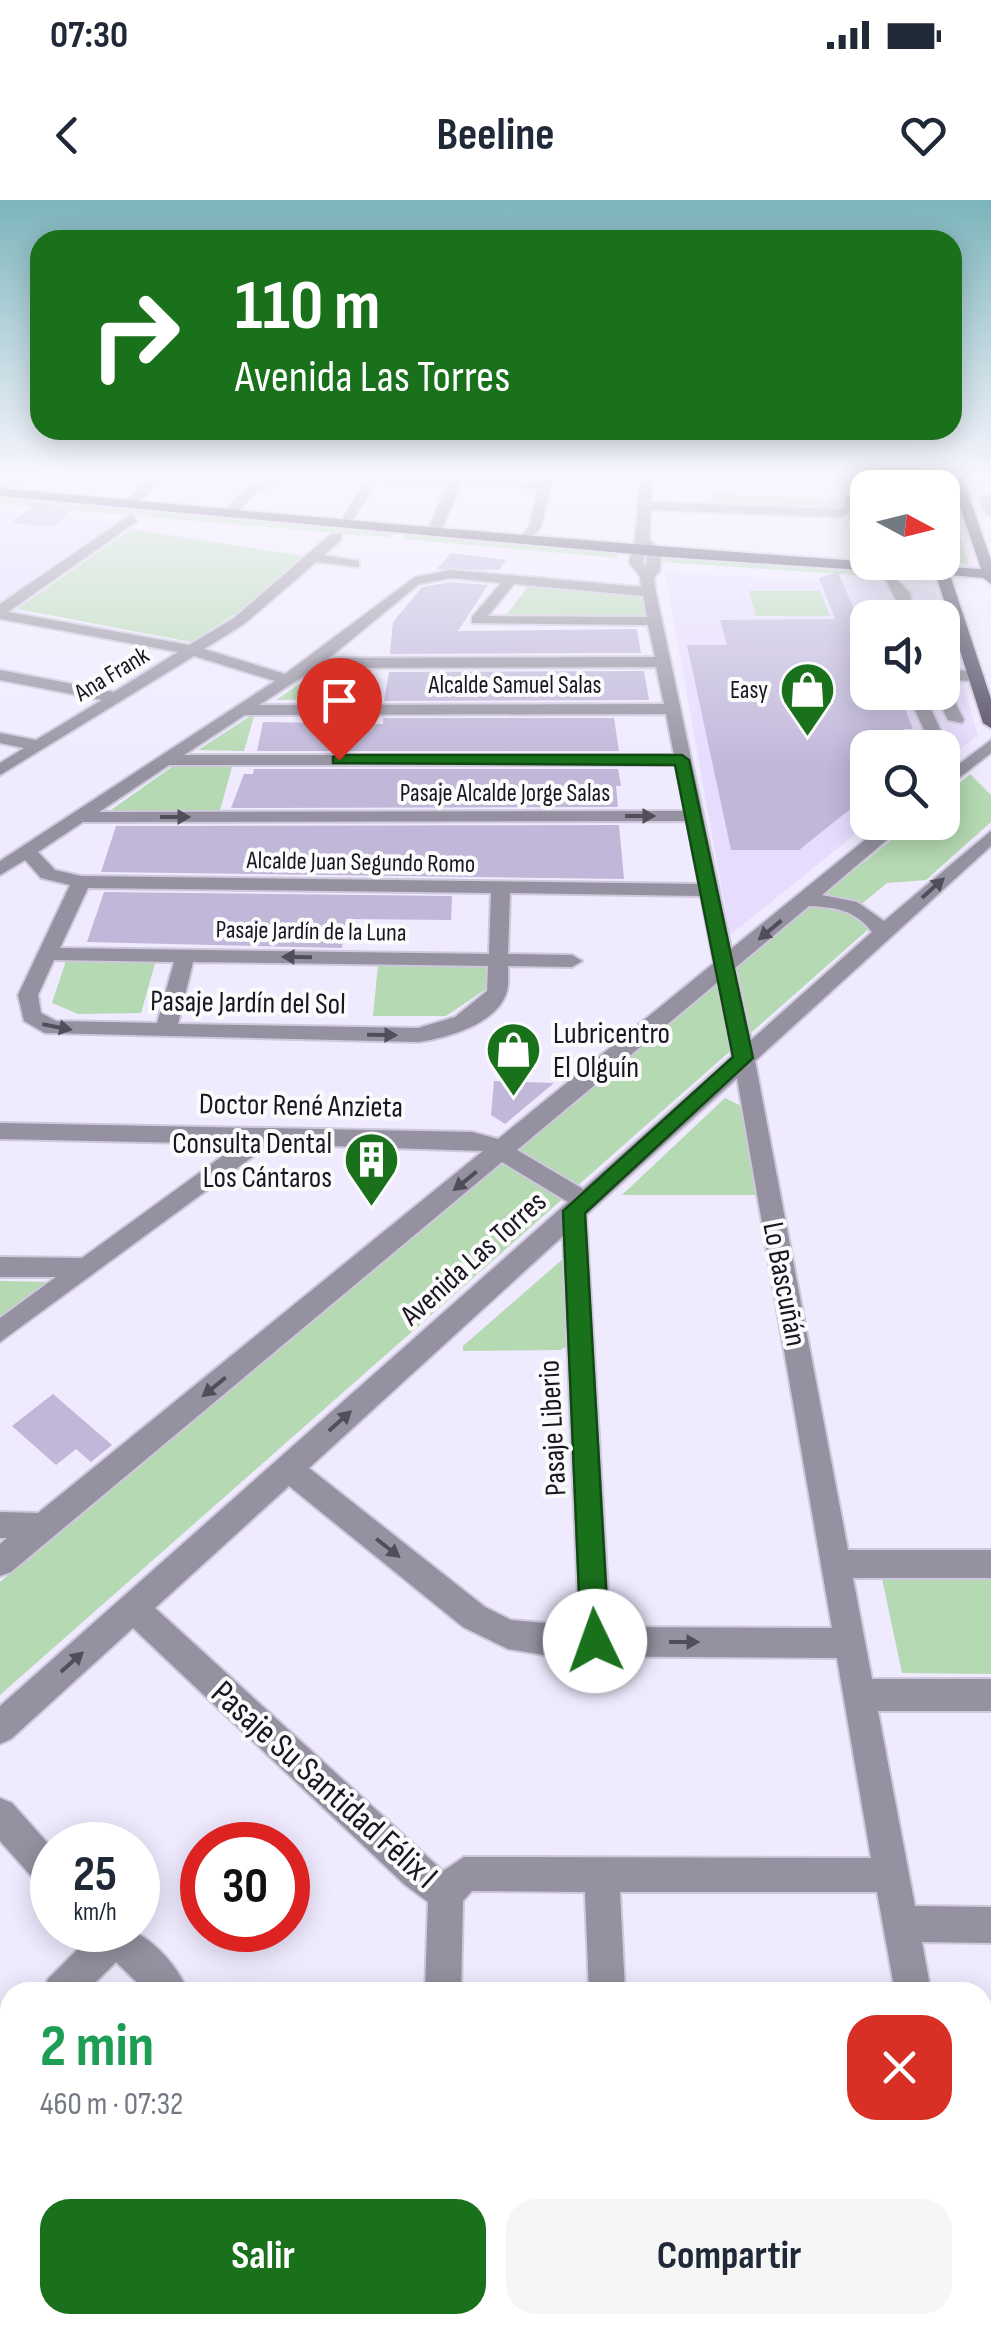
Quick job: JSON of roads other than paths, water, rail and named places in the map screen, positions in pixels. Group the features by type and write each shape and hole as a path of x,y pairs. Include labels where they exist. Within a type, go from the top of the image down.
{"main road":[{"path":"689,573 896,580"},
{"path":"960,575 991,579"},
{"path":"944,580 991,723"},
{"path":"970,656 991,664"}],"street":[{"path":"0,613 52,573"},
{"name":"Ana Frank","path":"0,770 118,698 193,642 248,614 296,573"},
{"path":"0,868 351,636 410,584 428,576 512,579 623,573"},
{"name":"Lo Bascuñán","path":"651,573 655,621 722,970 744,1058 911,1982"},
{"path":"512,579 477,620 655,621"},
{"path":"890,581 907,600"},
{"path":"40,606 193,642 285,679"},
{"path":"0,613 65,627 193,642"},
{"path":"65,627 84,614"},
{"path":"960,660 970,656"},
{"path":"311,663 663,662"},
{"path":"0,675 118,698"},
{"path":"960,676 976,676"},
{"name":"Alcalde Samuel Salas","path":"239,710 672,709"},
{"path":"951,710 956,720"},
{"path":"0,738 39,746"},
{"path":"960,772 991,744"},
{"path":"960,757 971,763"},
{"path":"163,760 682,760"},
{"name":"Pasaje Alcalde Jorge Salas","path":"78,817 692,816"},
{"name":"Avenida Las Torres","path":"0,1728 991,836"},
{"name":"Avenida Las Torres","path":"0,1562 878,840"},
{"name":"Alcalde Juan Segundo Romo","path":"27,851 48,874 81,882 706,890"},
{"name":"Pasaje Jardín del Sol","path":"81,882 27,1002 36,1021 72,1030 430,1034 460,1024 493,998 499,988 501,888"},
{"path":"806,900 854,906 872,918 883,934"},
{"name":"Pasaje Jardín de la Luna","path":"49,954 572,960"},
{"path":"166,1031 185,956"},
{"name":"Doctor René Anzieta","path":"0,1132 472,1140 502,1151 579,1206"},
{"path":"0,1332 264,1136"},
{"name":"Pasaje Liberio","path":"579,1206 595,1641"},
{"path":"0,1266 84,1268"},
{"path":"288,1468 490,1627 528,1640 852,1643"},
{"path":"0,1525 44,1526"},
{"path":"838,1564 991,1564"},
{"name":"Pasaje Su Santidad Félix I","path":"133,1608 402,1859 446,1894 464,1874 892,1875"},
{"path":"861,1695 991,1695"},
{"path":"0,1816 30,1849"},
{"path":"602,1873 607,1982"},
{"path":"443,1982 446,1894"},
{"path":"901,1924 991,1925"},
{"path":"69,1982 94,1952"},
{"path":"131,1952 162,1982"}],"place":[{"name":"Easy","path":"807,738"},
{"name":"Lubricentro El Olguín","path":"514,1099"},
{"name":"Consulta Dental Los Cántaros","path":"371,1209"}]}
